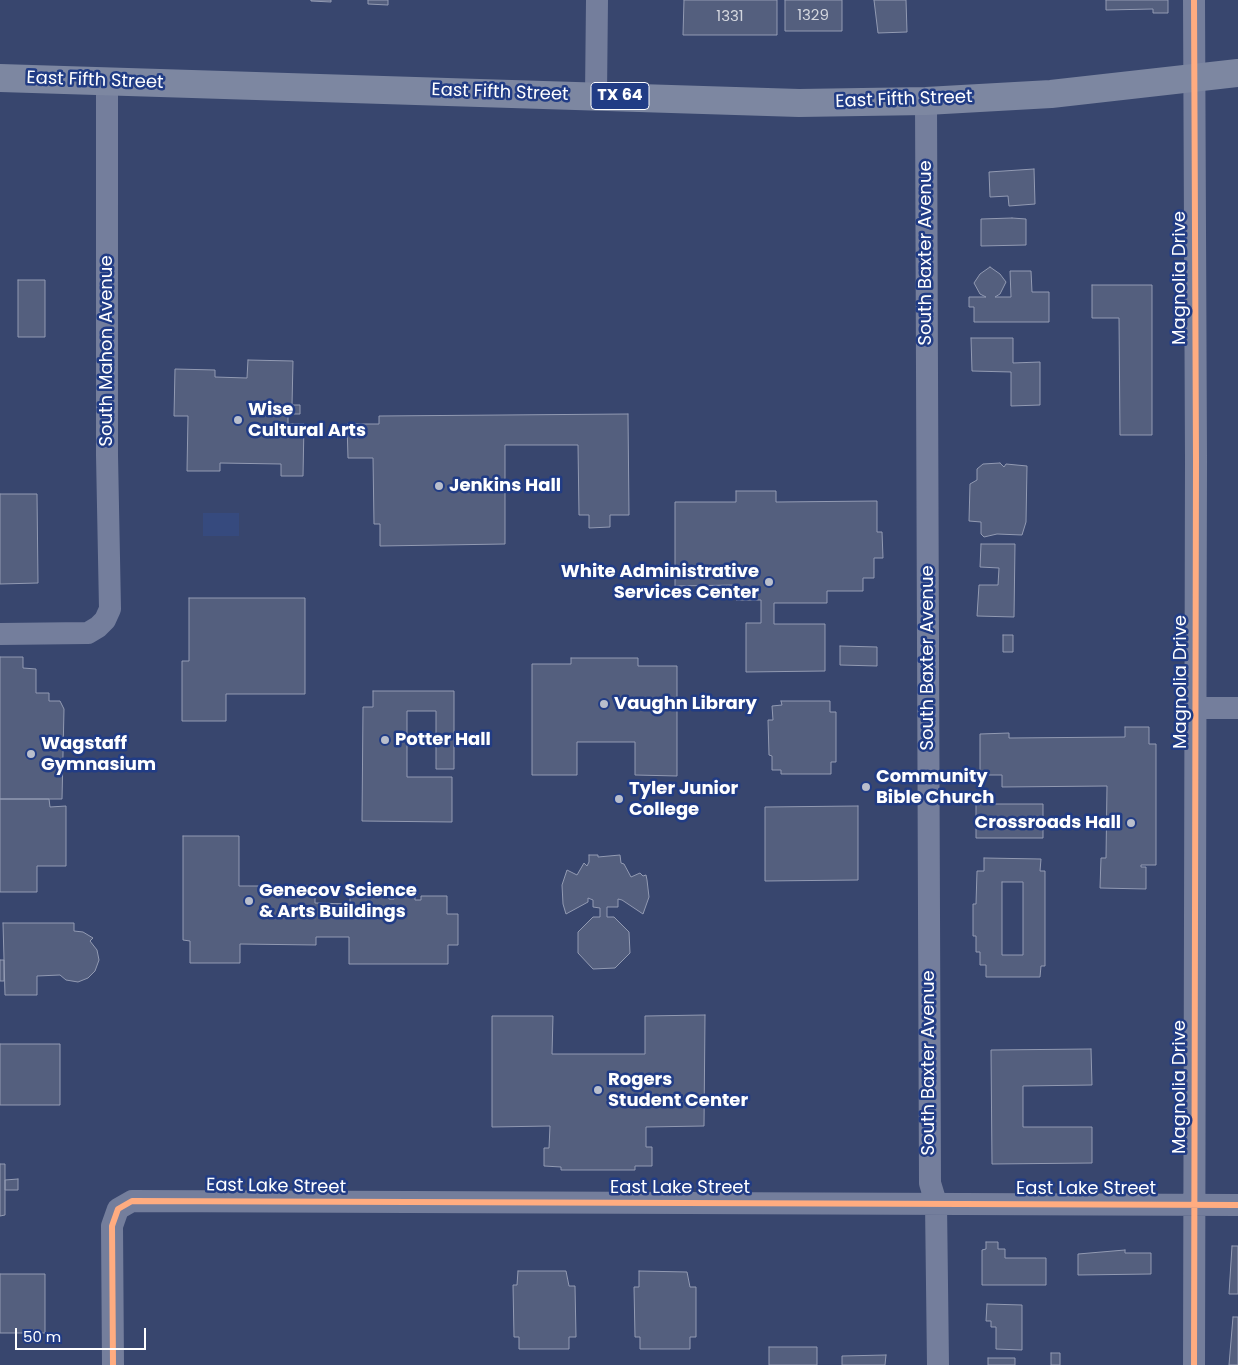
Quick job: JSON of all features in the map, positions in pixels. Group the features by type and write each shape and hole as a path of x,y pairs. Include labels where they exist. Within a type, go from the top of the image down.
{"main road":[{"name":"East Fifth Street","path":"0,78 596,95 773,102 926,101 1051,94 1238,73"}],"street":[{"path":"596,0 596,95"},
{"name":"Magnolia Drive","path":"1194,0 1196,708 1194,1365"},
{"name":"South Mahon Avenue","path":"0,634 81,634 93,631 105,620 110,603 107,455 107,81"},
{"name":"South Baxter Avenue","path":"926,101 930,1183 936,1202 938,1365"},
{"path":"1196,708 1238,708"},
{"name":"East Lake Street","path":"113,1365 112,1226 116,1213 124,1205 132,1201 936,1202 1238,1205"}],"water":[{"path":"203,513 239,513 239,536 203,536"}],"building":[{"path":"331,0 331,2 311,1"},
{"path":"368,0 388,0 388,5 368,4"},
{"path":"684,0 777,0 777,35 683,35"},
{"path":"785,0 842,0 842,31 785,31"},
{"path":"874,0 906,0 907,32 878,33"},
{"path":"1106,0 1168,0 1168,13 1153,13 1153,9 1106,10"},
{"path":"1034,169 1035,204 1009,206 1008,196 990,197 989,172"},
{"path":"981,219 1026,219 1026,245 981,246"},
{"path":"990,267 1000,274 1006,282 1000,294 995,297 1011,297 1010,271 1031,271 1032,292 1049,292 1049,322 974,322 974,307 969,307 969,297 986,297 980,294 974,283 980,274"},
{"path":"18,280 45,280 45,337 18,337"},
{"path":"1092,285 1152,285 1152,435 1120,435 1119,318 1092,318"},
{"path":"971,338 1013,338 1013,363 1040,362 1040,405 1011,406 1011,372 972,371"},
{"name":"Wise Cultural Arts","path":"248,360 293,361 292,405 300,405 300,414 288,414 288,424 304,424 303,476 281,476 281,464 220,463 220,471 187,471 188,416 174,416 175,369 215,370 215,377 247,378"},
{"name":"Jenkins Hall","path":"628,414 629,515 610,515 610,527 589,528 589,515 579,515 578,445 505,445 505,544 380,546 380,524 374,524 373,458 348,458 347,424 379,424 379,416"},
{"path":"1000,463 1004,467 1006,464 1027,466 1026,522 1022,535 997,534 984,537 981,534 981,522 969,521 970,484 977,480 977,469 983,464"},
{"name":"White Administrative Services Center","path":"736,491 776,491 776,502 877,501 877,532 882,532 883,558 874,558 874,578 863,578 863,591 827,591 827,603 774,603 774,624 825,624 825,671 746,672 746,623 761,623 761,600 736,600 736,585 675,586 675,502 736,502"},
{"path":"0,494 37,494 38,583 0,584"},
{"path":"981,544 1015,544 1014,617 977,616 979,585 998,585 999,568 980,567"},
{"path":"189,598 305,598 305,694 226,694 226,721 182,721 182,661 189,661"},
{"path":"1003,635 1013,635 1013,652 1003,652"},
{"path":"840,646 877,647 877,666 840,665"},
{"name":"Wagstaff Gymnasium","path":"0,657 23,657 23,668 36,669 36,693 49,693 49,701 60,701 64,709 62,799 0,799"},
{"name":"Vaughn Library","path":"571,658 638,658 638,666 677,666 677,776 635,775 635,742 577,742 577,775 532,775 532,664 571,664"},
{"name":"Potter Hall","path":"373,691 454,691 454,769 436,769 436,711 407,711 407,777 452,777 452,822 362,821 363,707 373,707"},
{"path":"781,701 830,701 830,712 836,712 836,762 831,762 831,774 781,774 781,770 772,770 772,756 769,755 768,720 773,720 772,706 782,705"},
{"name":"Crossroads Hall","path":"1125,727 1149,727 1149,744 1156,744 1156,865 1141,865 1141,867 1146,867 1146,889 1100,888 1101,858 1106,858 1107,786 1002,787 1002,775 980,775 980,734 1009,733 1009,738 1125,737"},
{"path":"0,799 49,799 50,807 66,806 66,866 37,866 37,892 0,892"},
{"path":"976,804 1043,804 1043,838 976,838"},
{"path":"858,806 858,880 765,881 765,807"},
{"name":"Genecov Science & Arts Buildings","path":"183,836 239,836 239,886 315,886 315,903 350,904 350,896 389,896 389,899 394,899 394,896 415,896 415,900 421,900 421,896 447,896 447,914 458,914 458,945 448,945 448,964 349,964 349,937 316,937 316,945 240,944 240,963 190,963 190,941 183,940"},
{"path":"589,855 598,855 598,857 620,855 621,863 624,864 631,877 640,873 643,876 646,875 649,897 643,914 618,899 618,907 607,907 607,917 614,917 629,932 630,953 615,968 593,969 578,953 578,932 593,917 600,917 600,908 593,907 593,900 588,898 588,902 566,914 563,904 562,885 567,870 577,875 584,863 587,866"},
{"path":"984,858 1041,859 1040,871 1045,871 1045,966 1041,966 1040,977 986,977 986,965 980,965 980,952 976,952 976,936 973,936 973,904 976,904 977,871 984,871","holes":["1002,882 1023,882 1023,955 1002,955"]},
{"path":"3,923 74,923 74,931 83,932 93,938 90,941 97,950 99,960 95,971 88,978 78,982 66,980 60,975 37,976 37,995 5,995"},
{"path":"0,960 4,960 4,981 0,981"},
{"name":"Rogers Student Center","path":"705,1015 704,1126 646,1127 646,1147 652,1147 652,1166 635,1166 635,1170 561,1170 561,1167 544,1166 544,1148 549,1148 550,1126 492,1127 492,1016 553,1016 552,1054 645,1054 645,1016"},
{"path":"0,1044 60,1044 60,1105 0,1105"},
{"path":"1091,1049 1092,1085 1023,1086 1023,1127 1092,1127 1092,1163 992,1164 991,1050"},
{"path":"0,1164 5,1164 5,1215 0,1216"},
{"path":"18,1179 18,1190 5,1190 5,1180"},
{"path":"986,1242 998,1242 998,1249 1005,1249 1005,1258 1046,1258 1046,1285 982,1285 982,1250 986,1249"},
{"path":"1232,1246 1238,1246 1238,1294 1229,1294"},
{"path":"1125,1250 1125,1253 1151,1253 1151,1274 1078,1275 1078,1254"},
{"path":"518,1271 566,1271 569,1286 575,1286 576,1337 569,1337 569,1349 519,1349 519,1337 514,1337 513,1285 517,1285"},
{"path":"639,1271 687,1272 690,1287 696,1287 696,1337 690,1337 690,1349 640,1349 640,1337 635,1337 634,1287 639,1287"},
{"path":"0,1274 45,1274 45,1333 0,1333"},
{"path":"987,1304 1022,1305 1022,1350 996,1349 996,1327 991,1327 991,1321 986,1321"},
{"path":"1233,1317 1238,1317 1238,1365 1229,1365"},
{"path":"769,1347 817,1347 817,1365 769,1365"},
{"path":"1051,1353 1060,1353 1060,1365 1051,1365"},
{"path":"886,1355 885,1365 842,1365 842,1356"},
{"path":"988,1358 1015,1358 1015,1365 988,1365"}],"cycle path":[{"path":"1194,0 1196,461 1194,1365"},
{"path":"113,1365 112,1226 118,1209 132,1201 1238,1205"}],"place":[{"name":"Wise Cultural Arts","path":"238,420"},
{"name":"Jenkins Hall","path":"439,486"},
{"name":"White Administrative Services Center","path":"769,582"},
{"name":"Vaughn Library","path":"604,704"},
{"name":"Potter Hall","path":"385,740"},
{"name":"Wagstaff Gymnasium","path":"31,754"},
{"name":"Community Bible Church","path":"866,787"},
{"name":"Tyler Junior College","path":"619,799"},
{"name":"Crossroads Hall","path":"1131,823"},
{"name":"Genecov Science & Arts Buildings","path":"249,901"},
{"name":"Rogers Student Center","path":"598,1090"}]}
